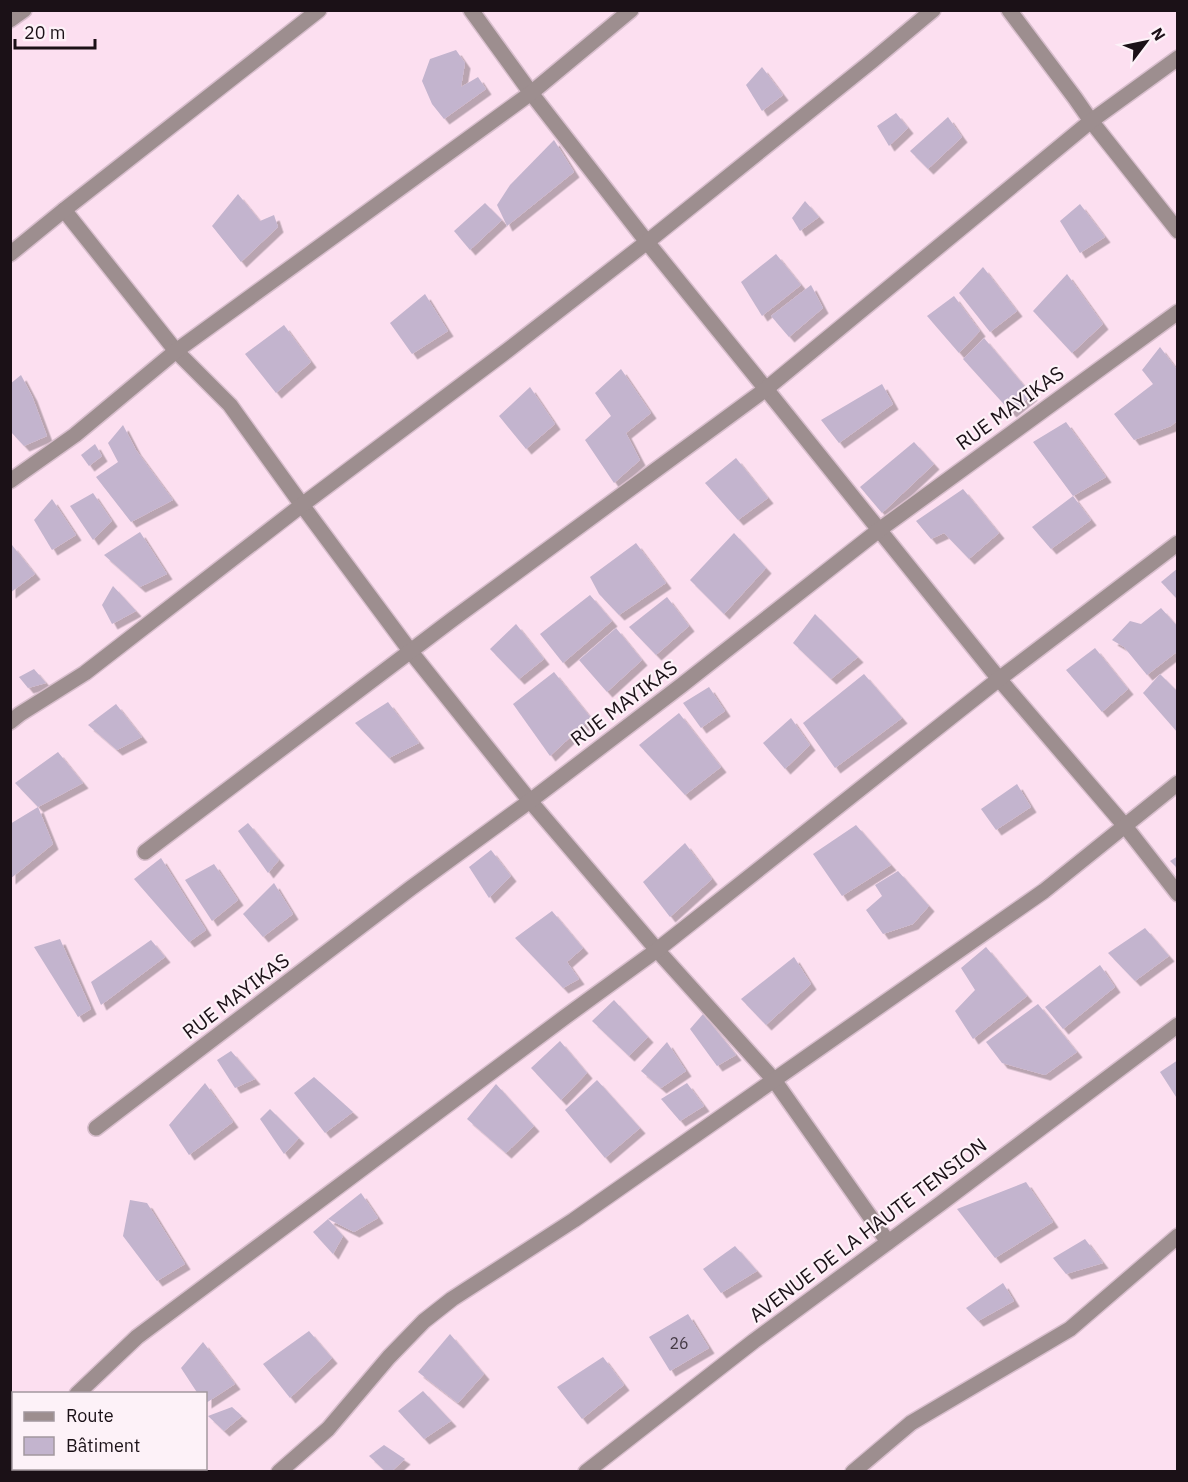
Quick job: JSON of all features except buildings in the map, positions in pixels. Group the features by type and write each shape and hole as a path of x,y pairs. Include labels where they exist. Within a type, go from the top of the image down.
{"street":[{"path":"10,20 24,10"},
{"path":"10,254 319,10"},
{"path":"471,10 531,93 647,242 999,680 1125,826 1178,894"},
{"path":"10,481 75,435 176,351 531,93 631,10"},
{"path":"10,722 85,673 302,505 508,350 647,242 933,10"},
{"path":"1009,10 1091,121 1178,231"},
{"path":"145,852 462,612 766,389 1091,121 1178,58"},
{"path":"64,210 176,351 230,405 411,652 530,801 657,950 774,1080 888,1242"},
{"name":"RUE MAYIKAS","path":"96,1128 682,685 879,530 1178,312"},
{"path":"79,1392 137,1337 657,950 999,680 1178,543"},
{"path":"279,1472 328,1430 389,1357 424,1322 452,1299 574,1220 1044,891 1178,783"},
{"name":"AVENUE DE LA HAUTE TENSION","path":"586,1472 754,1341 1178,1025"},
{"path":"852,1472 911,1423 1070,1329 1178,1236"}]}
